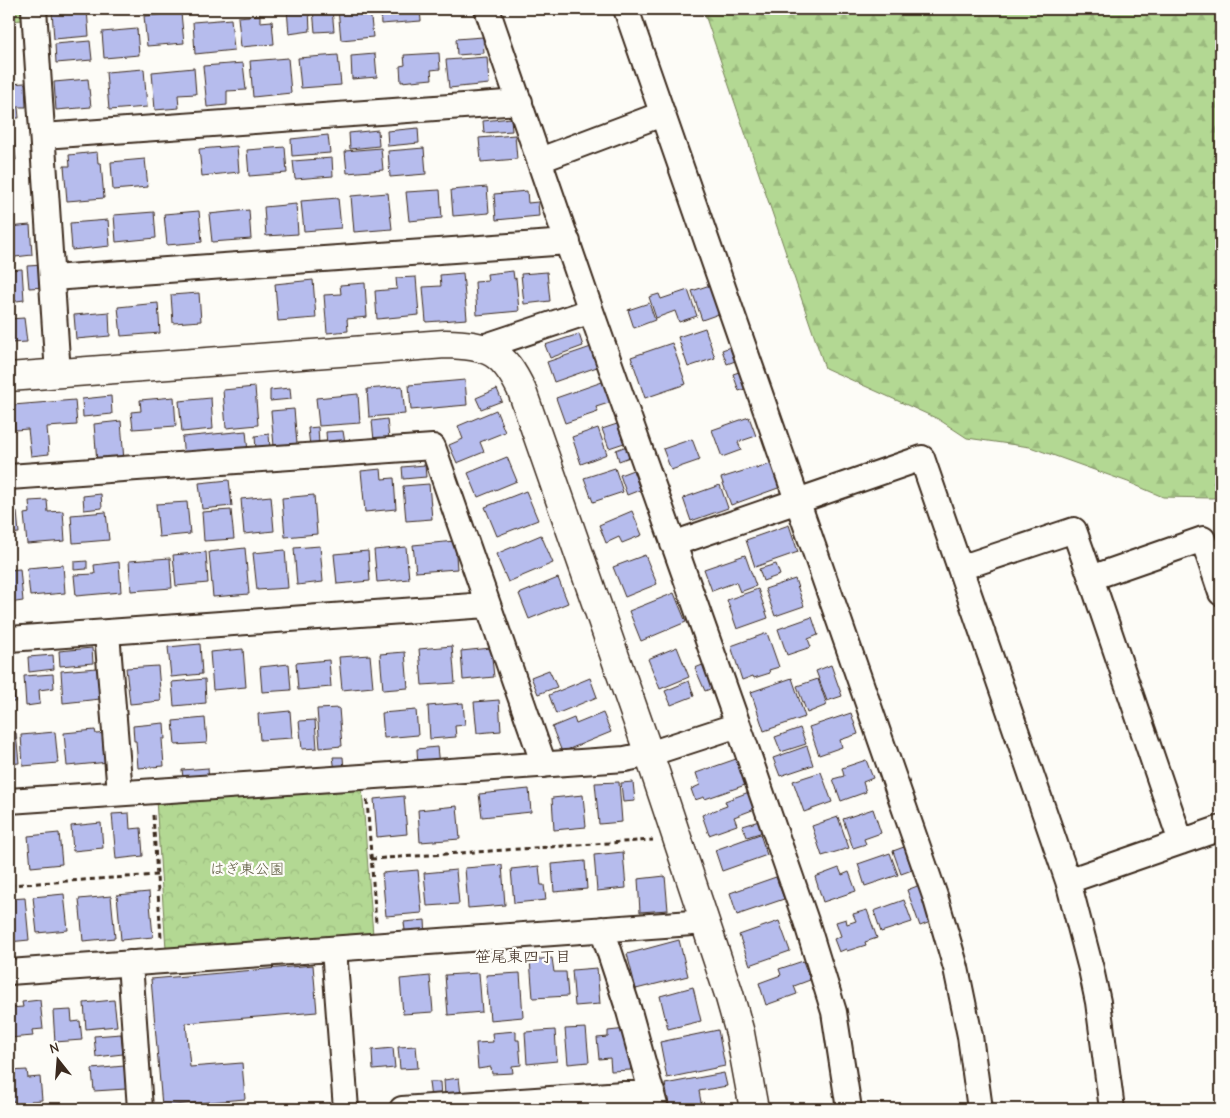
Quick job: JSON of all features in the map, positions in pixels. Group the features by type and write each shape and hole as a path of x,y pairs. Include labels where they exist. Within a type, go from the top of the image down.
{"street":[{"path":"34,9 58,374"},
{"path":"487,9 591,311 806,921 834,1012 849,1109"},
{"path":"626,9 913,830 956,968 970,1036 980,1109"},
{"path":"43,136 520,102"},
{"path":"540,160 662,114"},
{"path":"52,278 568,242"},
{"path":"483,348 591,311"},
{"path":"9,377 445,344 462,344 483,348 500,356 522,391 706,922 740,1034 754,1109"},
{"path":"9,477 433,447 544,765"},
{"path":"673,544 922,458 1068,881 1098,1002 1112,1109"},
{"path":"960,568 1074,530 1181,842"},
{"path":"1091,578 1203,539 1221,593"},
{"path":"9,639 487,605"},
{"path":"107,633 120,793"},
{"path":"9,801 625,759 649,754 738,725"},
{"path":"1068,881 1221,828"},
{"path":"9,972 706,922"},
{"path":"402,1109 654,1101 629,1011 602,929"},
{"path":"334,949 346,1109"},
{"path":"130,963 140,1109"}],"path":[{"path":"366,777 378,946"},
{"path":"151,792 162,961"},
{"path":"371,859 656,840"},
{"path":"9,885 157,875"}],"green space":[{"path":"9,9 23,9 24,20 9,21"},
{"path":"703,9 1221,9 1221,497 1163,497 1128,482 1030,447 967,438 938,419 825,368"},
{"name":"はぎ東公園","path":"362,787 373,935 166,949 156,800"}],"building":[{"path":"87,9 89,36 54,39 52,11"},
{"path":"287,9 309,9 310,31 289,34"},
{"path":"313,9 332,9 334,31 315,32"},
{"path":"338,9 370,9 373,37 341,40"},
{"path":"380,9 420,9 421,21 381,24"},
{"path":"181,13 184,43 147,46 144,16"},
{"path":"260,15 260,22 272,21 274,44 241,47 238,17"},
{"path":"231,19 234,50 195,54 193,22"},
{"path":"137,29 139,55 104,58 102,32"},
{"path":"483,37 484,53 457,55 456,39"},
{"path":"9,40 11,40 13,63 9,63"},
{"path":"90,41 92,60 56,63 55,44"},
{"path":"439,53 440,69 431,70 432,79 401,82 400,66 405,65 404,55"},
{"path":"375,54 377,77 352,79 351,56"},
{"path":"338,55 341,85 301,88 298,58"},
{"path":"487,57 489,84 449,88 446,60"},
{"path":"288,58 291,93 253,97 250,61"},
{"path":"243,63 246,90 227,91 227,105 207,107 203,66"},
{"path":"194,68 196,94 178,95 179,108 155,110 152,72"},
{"path":"144,69 147,107 109,110 106,72"},
{"path":"88,79 91,107 56,110 54,82"},
{"path":"25,83 26,107 18,107 19,118 9,118 9,84"},
{"path":"511,118 512,131 484,133 483,121"},
{"path":"418,128 419,143 388,146 387,131"},
{"path":"9,130 13,130 16,160 9,161"},
{"path":"378,130 379,146 350,149 349,133"},
{"path":"328,135 330,153 292,156 291,139"},
{"path":"515,135 517,159 481,162 479,138"},
{"path":"237,146 239,172 202,176 199,149"},
{"path":"285,147 287,173 249,176 247,150"},
{"path":"381,148 383,170 347,173 345,151"},
{"path":"424,148 426,174 390,177 388,151"},
{"path":"97,152 98,163 101,163 104,198 67,201 64,166 70,166 69,155"},
{"path":"332,158 333,176 295,179 293,161"},
{"path":"145,159 148,187 113,190 111,162"},
{"path":"9,178 12,178 14,203 9,204"},
{"path":"487,187 489,213 453,216 451,190"},
{"path":"440,190 442,218 409,221 406,192"},
{"path":"527,191 528,203 538,202 539,216 496,220 494,194"},
{"path":"388,193 392,229 354,232 351,196"},
{"path":"338,198 341,228 304,231 301,201"},
{"path":"296,204 298,234 266,236 264,207"},
{"path":"249,210 251,239 212,242 209,214"},
{"path":"199,211 202,242 167,245 164,214"},
{"path":"154,212 156,238 116,242 114,215"},
{"path":"108,220 110,246 72,250 70,223"},
{"path":"30,225 32,255 9,259 9,227"},
{"path":"43,265 45,287 29,288 27,266"},
{"path":"22,269 24,300 9,302 9,270"},
{"path":"513,271 514,279 516,278 519,311 477,315 475,282 488,281 487,274"},
{"path":"547,272 550,301 524,304 521,274"},
{"path":"463,273 467,319 426,322 423,287 441,286 440,275"},
{"path":"416,277 419,315 377,319 375,291 397,289 396,278"},
{"path":"313,280 316,318 278,321 275,284"},
{"path":"365,283 367,317 347,319 348,331 327,333 324,295 341,294 340,285"},
{"path":"710,285 714,297 724,294 730,310 702,320 692,291"},
{"path":"688,290 697,316 679,322 675,311 656,318 649,297 659,294 661,299"},
{"path":"199,293 201,321 173,323 171,295"},
{"path":"158,303 160,333 121,336 118,307"},
{"path":"649,303 655,320 634,328 628,310"},
{"path":"109,312 110,336 76,339 74,315"},
{"path":"24,318 27,342 9,343 9,319"},
{"path":"705,328 715,358 688,367 678,337"},
{"path":"579,334 583,346 550,358 545,345"},
{"path":"672,343 686,384 645,398 631,357"},
{"path":"733,346 738,360 727,364 722,350"},
{"path":"591,347 597,367 554,382 547,362"},
{"path":"745,370 751,387 739,391 733,374"},
{"path":"465,380 467,405 411,410 409,385"},
{"path":"605,381 612,402 596,407 598,412 565,423 556,398"},
{"path":"402,386 405,414 369,417 367,389"},
{"path":"255,387 258,425 226,428 223,390"},
{"path":"290,388 291,399 270,401 270,390"},
{"path":"497,389 502,401 481,409 476,398"},
{"path":"358,394 360,423 319,426 316,398"},
{"path":"111,396 112,414 83,417 82,399"},
{"path":"174,397 176,426 133,429 131,412 141,411 140,400"},
{"path":"211,398 213,429 182,432 179,401"},
{"path":"75,400 77,425 47,427 49,454 31,456 28,429 15,430 13,405"},
{"path":"294,409 297,444 274,446 271,411"},
{"path":"496,410 505,432 480,442 484,452 457,463 449,445 463,439 458,426"},
{"path":"749,417 756,436 738,442 741,450 722,457 712,430"},
{"path":"387,419 389,439 374,440 372,421"},
{"path":"121,421 124,461 97,463 94,424"},
{"path":"617,424 624,443 609,448 602,429"},
{"path":"318,427 319,445 310,446 308,428"},
{"path":"598,428 607,454 581,464 572,437"},
{"path":"246,431 248,452 184,458 182,437"},
{"path":"343,431 345,443 327,445 326,432"},
{"path":"269,434 270,449 256,450 255,436"},
{"path":"692,439 700,460 671,470 663,449"},
{"path":"632,444 635,455 619,461 616,450"},
{"path":"507,457 517,481 478,497 468,473"},
{"path":"773,463 781,487 731,505 721,478"},
{"path":"425,465 426,477 403,479 402,467"},
{"path":"615,468 623,492 593,502 584,478"},
{"path":"381,469 382,479 394,478 396,509 365,512 361,471"},
{"path":"633,470 640,490 627,495 620,475"},
{"path":"229,480 232,506 202,509 199,483"},
{"path":"429,484 432,519 406,521 403,486"},
{"path":"720,485 728,508 691,521 683,498"},
{"path":"526,491 538,520 497,536 485,507"},
{"path":"101,494 102,508 84,510 83,496"},
{"path":"314,495 317,534 285,537 282,498"},
{"path":"271,496 274,531 244,534 241,499"},
{"path":"47,500 48,512 63,511 65,541 27,544 24,514 30,513 29,501"},
{"path":"187,502 190,534 159,537 156,504"},
{"path":"231,510 234,539 204,541 202,512"},
{"path":"632,511 642,535 622,543 619,537 606,543 599,525"},
{"path":"17,512 19,533 9,534 9,513"},
{"path":"106,512 109,540 73,543 71,515"},
{"path":"789,525 798,552 755,567 746,540"},
{"path":"541,535 553,563 508,582 496,554"},
{"path":"455,541 457,569 416,572 413,545"},
{"path":"320,546 323,582 297,585 294,548"},
{"path":"406,547 409,579 377,582 374,550"},
{"path":"245,548 249,594 213,597 209,552"},
{"path":"285,550 288,588 257,590 253,553"},
{"path":"368,551 370,581 337,584 334,554"},
{"path":"206,552 208,583 176,586 173,555"},
{"path":"645,555 657,584 625,597 613,567"},
{"path":"745,555 756,586 740,592 736,582 712,591 704,569"},
{"path":"170,558 172,588 131,591 129,561"},
{"path":"87,561 87,569 74,570 74,562"},
{"path":"119,562 121,592 76,596 74,575 95,574 94,565"},
{"path":"776,564 780,575 763,581 759,569"},
{"path":"63,565 65,593 30,596 27,568"},
{"path":"20,569 23,601 9,603 9,570"},
{"path":"558,578 568,603 529,619 519,594"},
{"path":"795,579 804,606 775,616 765,589"},
{"path":"758,589 768,618 737,629 727,600"},
{"path":"674,593 686,622 641,641 629,611"},
{"path":"812,617 818,635 808,639 811,647 787,655 778,629"},
{"path":"767,633 779,667 769,670 770,673 742,680 731,646"},
{"path":"200,644 202,674 171,677 168,647"},
{"path":"452,646 455,683 422,685 419,649"},
{"path":"677,647 689,677 660,689 648,659"},
{"path":"92,648 93,663 60,666 59,651"},
{"path":"491,648 494,677 463,680 461,651"},
{"path":"243,649 246,687 213,690 210,652"},
{"path":"405,652 408,688 383,690 380,654"},
{"path":"53,655 54,669 29,672 28,657"},
{"path":"370,655 373,687 342,690 339,657"},
{"path":"329,660 331,687 298,690 296,663"},
{"path":"710,662 720,685 705,691 695,668"},
{"path":"289,664 291,690 262,692 260,667"},
{"path":"831,665 842,696 827,701 816,671"},
{"path":"158,666 161,701 130,704 126,668"},
{"path":"97,668 100,699 63,703 61,671"},
{"path":"549,670 557,687 538,694 531,677"},
{"path":"53,674 54,688 39,690 40,704 26,706 24,676"},
{"path":"590,678 597,697 556,714 549,695"},
{"path":"792,678 805,717 764,731 751,692"},
{"path":"205,679 206,703 174,706 172,682"},
{"path":"818,679 827,705 807,713 797,686"},
{"path":"13,681 15,702 9,702 9,682"},
{"path":"689,681 694,696 671,705 665,691"},
{"path":"499,700 501,731 477,733 474,702"},
{"path":"463,703 465,725 455,726 456,737 430,739 428,706"},
{"path":"339,708 342,746 320,748 317,709"},
{"path":"416,710 418,735 384,738 382,713"},
{"path":"290,711 292,738 260,740 258,714"},
{"path":"603,713 611,732 562,752 552,727 574,718 576,724"},
{"path":"851,713 858,734 840,740 842,747 819,755 809,727"},
{"path":"205,718 207,743 175,745 173,721"},
{"path":"315,720 317,748 302,749 299,721"},
{"path":"164,723 165,739 162,739 164,766 138,768 133,726"},
{"path":"800,728 806,744 781,752 775,737"},
{"path":"95,730 96,734 107,733 109,762 67,766 64,733"},
{"path":"55,732 58,763 23,766 21,735"},
{"path":"16,733 19,763 9,764 9,734"},
{"path":"807,746 813,765 780,776 773,758"},
{"path":"437,747 439,765 418,767 417,749"},
{"path":"333,757 343,757 344,770 335,771"},
{"path":"739,758 748,784 705,799 704,797 695,800 691,789 700,785 696,773"},
{"path":"866,760 873,778 863,782 866,792 841,801 833,779 844,776 842,768"},
{"path":"208,768 209,782 184,784 182,770"},
{"path":"821,772 832,802 804,812 793,781"},
{"path":"619,782 622,822 599,824 595,783"},
{"path":"633,782 635,801 623,802 621,783"},
{"path":"529,789 531,812 482,817 479,794"},
{"path":"749,792 755,809 734,817 737,825 709,835 702,815 727,806 725,801"},
{"path":"583,795 586,827 554,830 552,798"},
{"path":"404,796 407,834 377,837 374,799"},
{"path":"457,806 460,839 420,842 418,810"},
{"path":"873,809 881,833 864,839 866,844 853,848 843,819"},
{"path":"129,813 130,829 141,828 143,856 116,859 112,814"},
{"path":"838,817 849,848 822,856 812,826"},
{"path":"759,821 763,832 747,837 743,826"},
{"path":"101,823 103,848 73,851 71,826"},
{"path":"59,833 62,864 31,867 28,836"},
{"path":"760,834 767,855 722,871 715,850"},
{"path":"904,847 912,870 901,874 893,851"},
{"path":"623,852 626,888 597,891 594,855"},
{"path":"890,853 898,875 865,886 858,864"},
{"path":"585,861 587,889 554,892 552,864"},
{"path":"502,865 505,905 468,908 465,868"},
{"path":"539,866 541,885 544,885 546,900 514,903 511,869"},
{"path":"839,868 842,875 849,872 856,891 823,902 815,877"},
{"path":"418,870 422,913 386,916 382,873"},
{"path":"456,870 459,904 427,906 424,873"},
{"path":"665,876 668,910 640,912 638,879"},
{"path":"776,877 784,899 737,915 730,893"},
{"path":"920,885 933,921 920,926 907,890"},
{"path":"149,892 153,937 121,940 117,895"},
{"path":"64,894 68,930 37,933 33,897"},
{"path":"111,896 115,938 83,941 79,899"},
{"path":"25,898 29,940 9,942 9,899"},
{"path":"904,900 912,922 881,932 874,911"},
{"path":"867,910 877,938 865,942 866,945 839,952 834,939 841,936 836,922 846,919 847,924 856,921 853,914"},
{"path":"425,920 426,937 406,939 404,922"},
{"path":"779,921 790,951 750,965 739,935"},
{"path":"679,940 688,976 636,989 627,954"},
{"path":"552,958 554,972 566,972 568,996 533,998 530,960"},
{"path":"803,961 810,980 794,986 797,994 766,1005 759,983 781,975 779,969"},
{"path":"313,965 317,1012 186,1023 190,1067 242,1063 245,1099 162,1106 151,979"},
{"path":"597,968 600,1004 575,1006 572,970"},
{"path":"479,973 482,1012 448,1015 445,975"},
{"path":"520,973 523,1017 490,1020 486,975"},
{"path":"430,976 433,1012 403,1014 400,979"},
{"path":"693,987 701,1021 668,1029 660,996"},
{"path":"40,1000 43,1029 32,1030 33,1036 9,1038 9,1008 23,1007 22,1002"},
{"path":"114,1000 117,1026 86,1029 84,1003"},
{"path":"71,1010 72,1022 80,1021 82,1040 55,1042 53,1011"},
{"path":"586,1028 589,1062 568,1064 565,1029"},
{"path":"627,1029 631,1070 611,1071 610,1058 599,1059 597,1038 608,1037 608,1031"},
{"path":"555,1030 557,1061 527,1064 525,1032"},
{"path":"718,1030 725,1066 667,1078 660,1042"},
{"path":"516,1031 516,1040 519,1040 521,1065 512,1066 513,1073 492,1074 491,1067 478,1069 476,1043 493,1042 492,1033"},
{"path":"121,1034 123,1054 96,1057 94,1036"},
{"path":"416,1046 418,1068 400,1069 398,1047"},
{"path":"393,1048 395,1068 373,1070 372,1050"},
{"path":"124,1066 126,1089 94,1091 92,1069"},
{"path":"27,1070 28,1078 40,1077 42,1100 31,1101 32,1105 15,1106 14,1101 12,1101 9,1071"},
{"path":"724,1073 727,1086 699,1091 702,1108 670,1109 665,1084"},
{"path":"459,1078 461,1095 445,1096 444,1080"},
{"path":"429,1082 440,1082 441,1098 431,1099"}],"district":[{"name":"笹尾東四丁目","path":"523,956"}]}
